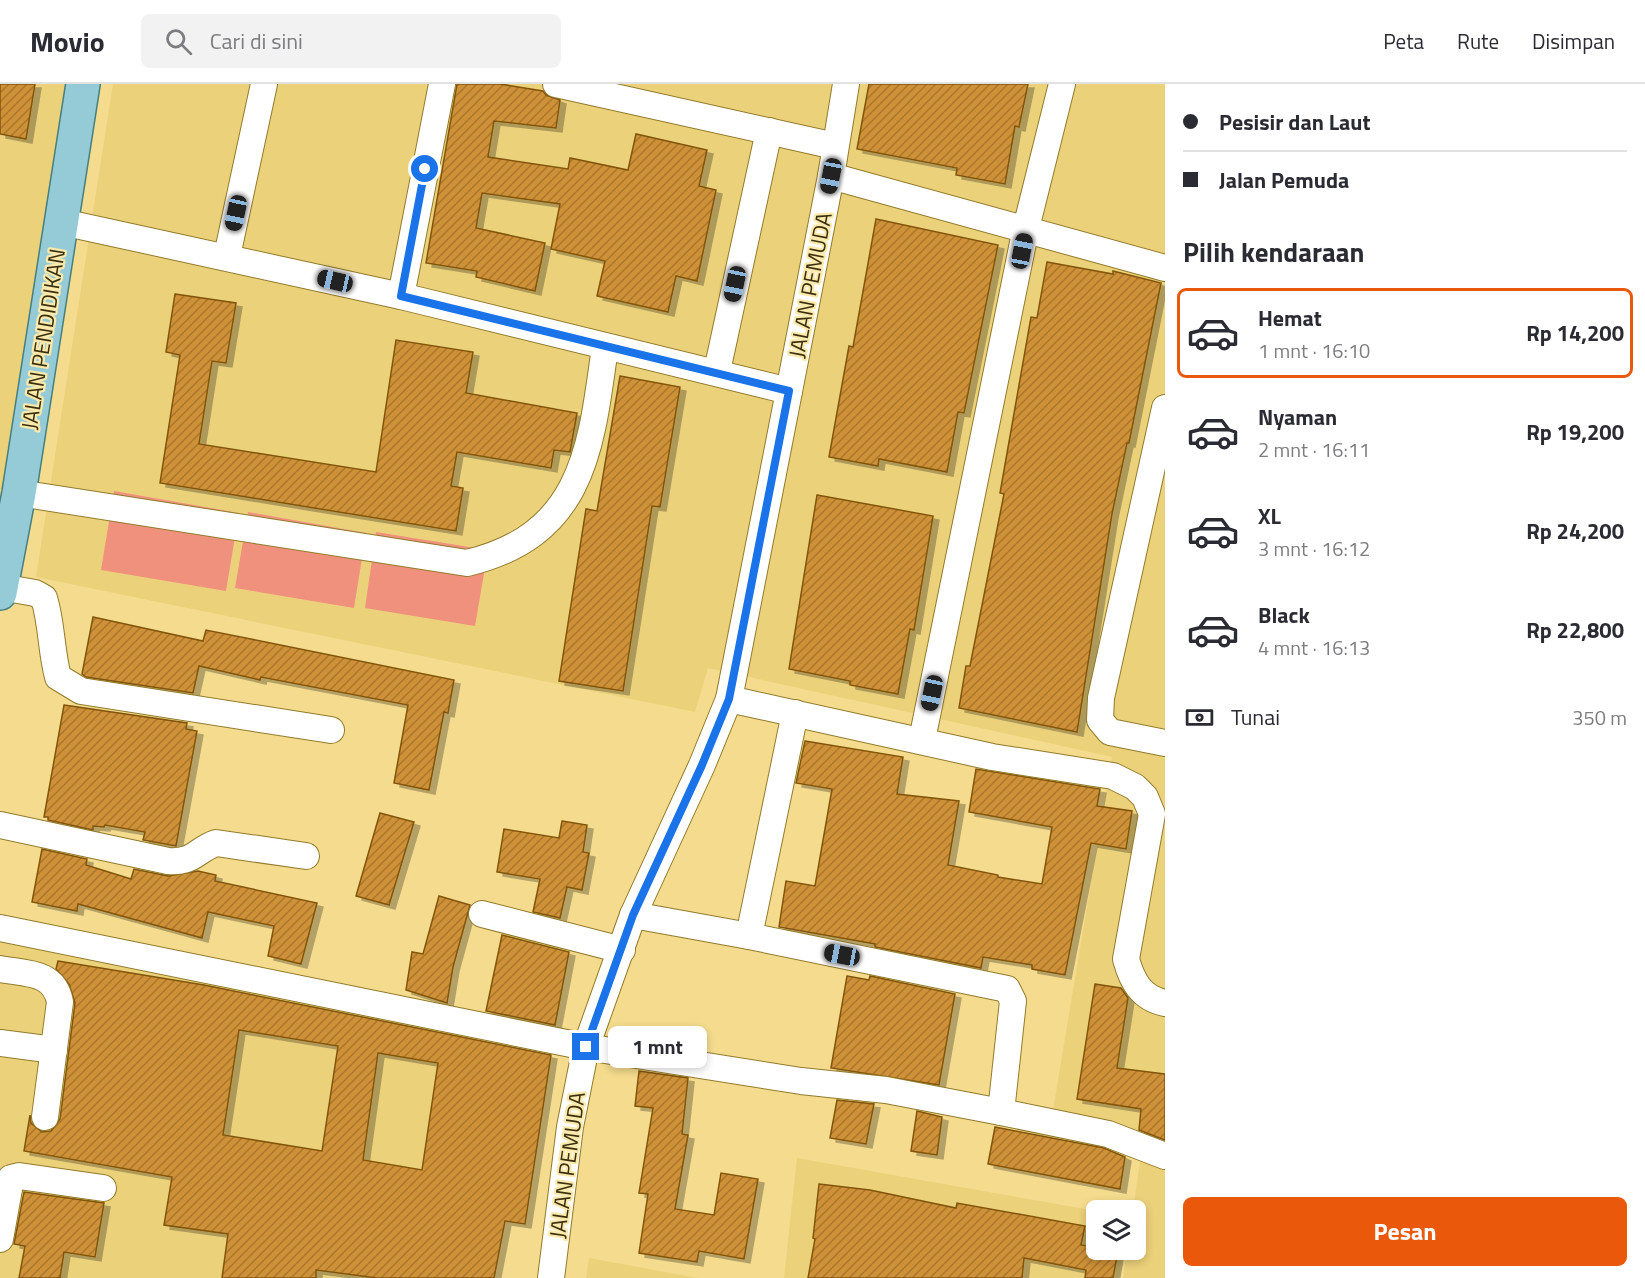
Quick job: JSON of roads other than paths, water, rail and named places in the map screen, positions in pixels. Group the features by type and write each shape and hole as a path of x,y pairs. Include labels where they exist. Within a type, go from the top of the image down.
{"main road":[{"name":"JALAN PENDIDIKAN","path":"1,590 19,493 83,84"}],"street":[{"path":"227,256 264,84"},
{"path":"401,296 442,84"},
{"path":"556,84 835,146"},
{"name":"JALAN PEMUDA","path":"551,1278 570,1126 586,1047 633,915 702,765 729,699 831,176 846,84"},
{"path":"922,740 1026,228 1062,84"},
{"path":"717,371 769,131"},
{"path":"831,176 1165,268"},
{"path":"62,222 227,256 401,296 605,347 717,371 789,391"},
{"path":"19,493 467,563 484,559 511,547 536,531 574,488 591,434 605,347"},
{"path":"1165,408 1101,698 1100,720 1110,732 1165,743"},
{"path":"1,590 35,593 44,598 49,612 52,653 58,676 81,691 331,730"},
{"path":"729,699 992,757 1113,776 1135,787 1148,803 1152,813 1126,959 1131,978 1139,990 1165,1004"},
{"path":"749,936 795,713"},
{"path":"0,825 168,861 180,862 193,858 208,846 216,843 306,856"},
{"path":"482,914 622,950"},
{"path":"633,915 749,936 1007,989 1013,1002 1001,1112"},
{"path":"0,928 586,1047 801,1081 886,1090 1001,1112 1108,1134 1165,1155"},
{"path":"0,969 37,975 51,981 57,988 60,1002 45,1117"},
{"path":"0,1043 54,1050"},
{"path":"0,1239 11,1178 19,1176 103,1188"}]}
